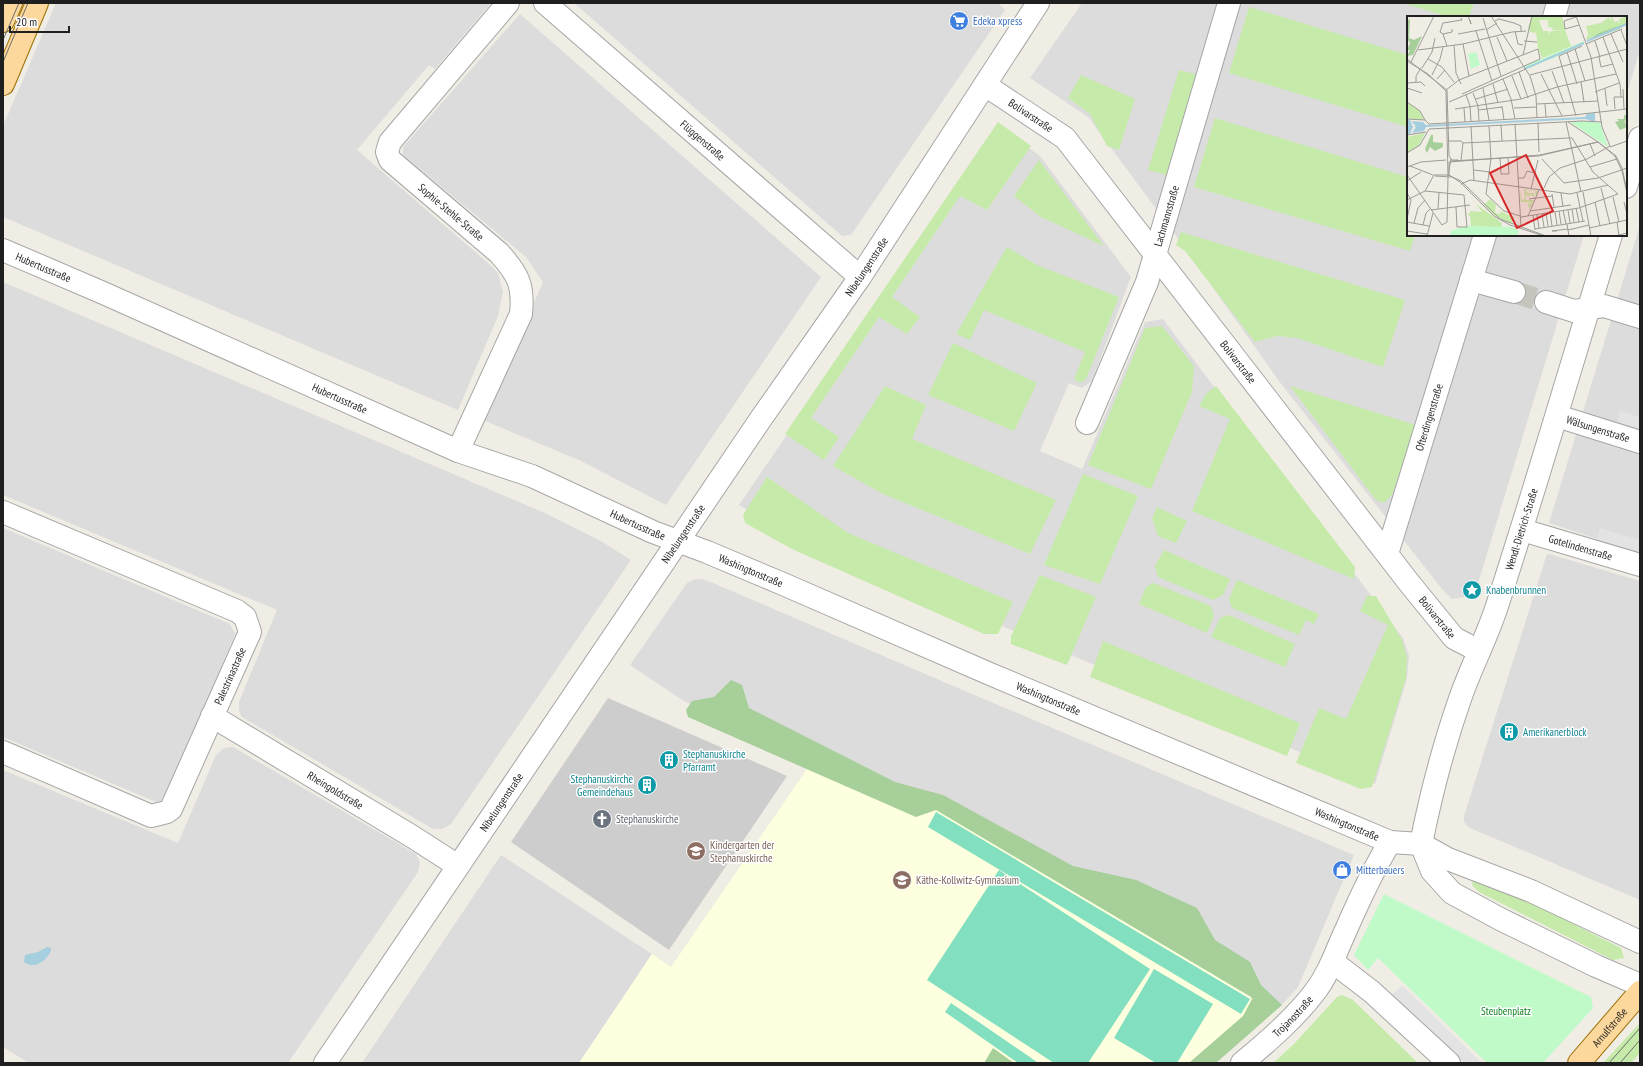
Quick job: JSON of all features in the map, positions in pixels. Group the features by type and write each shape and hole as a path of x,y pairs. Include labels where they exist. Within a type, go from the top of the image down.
{"main road":[{"path":"3,21 11,3"},
{"path":"3,84 37,3"},
{"name":"Arnulfstraße","path":"1579,1063 1640,992"}],"street":[{"name":"Sophie-Stehle-Straße","path":"458,451 521,314 523,296 512,267 499,253 390,160 387,152 390,142 508,3"},
{"name":"Flüggenstraße","path":"545,3 860,277"},
{"name":"Nibelungenstraße","path":"325,1063 760,420 860,277 1038,3"},
{"name":"Lachmannstraße","path":"1087,423 1140,301 1229,3"},
{"path":"1554,16 1558,3"},
{"name":"Bolivarstraße","path":"985,85 1065,138 1238,363 1454,638 1479,651"},
{"path":"1627,184 1640,138"},
{"path":"1627,190 1640,194"},
{"name":"Ofterdingenstraße","path":"1387,554 1485,236"},
{"name":"Wendl-Dietrich-Straße","path":"1421,844 1436,777 1461,695 1494,615 1522,530 1611,236"},
{"name":"Hubertusstraße","path":"3,250 102,292 458,451 532,476 678,542"},
{"path":"1470,280 1514,292"},
{"path":"1546,302 1574,311 1604,306 1640,317"},
{"name":"Wälsungenstraße","path":"1556,416 1640,442"},
{"name":"Palestrinastraße","path":"3,512 241,614 248,622 250,632 171,809 167,812 152,816 3,752"},
{"name":"Gotelindenstraße","path":"1522,530 1640,565"},
{"name":"Washingtonstraße","path":"678,542 707,552 983,671 1390,842 1421,844"},
{"name":"Rheingoldstraße","path":"212,716 393,824 458,866"},
{"path":"1390,842 1373,870 1345,931 1333,962 1372,992 1449,1063"},
{"path":"1421,844 1448,859 1530,891 1640,942"},
{"path":"1421,844 1432,871 1452,893 1583,960 1640,984"},
{"name":"Trojanostraße","path":"1242,1063 1294,1015 1314,992 1333,962"}],"shaded area":[{"path":"56,3 491,3 435,69 429,65 357,150 498,273 503,292 498,316 458,410 3,217 3,126"},
{"path":"574,3 998,3 1005,10 851,235 842,236"},
{"path":"1082,3 1640,3 1640,50 1627,93 1627,16 1407,16 1407,236 1584,236 1476,590 1465,597 1452,599 1442,589 1279,381 1180,241 1088,117 1030,78"},
{"path":"520,14 821,277 666,505 579,460 483,420 543,282 526,257 403,155 403,147"},
{"path":"998,126 1040,156 1131,277 1092,381 1082,388 1069,383 1040,451 1082,469 1145,322 1163,319 1403,638 1409,656 1407,678 1375,784 790,536 739,505"},
{"path":"1640,225 1640,553 1549,523"},
{"path":"3,282 547,514 599,540 631,560 451,824 442,829 433,829 242,717 239,711 239,702 277,610 3,495"},
{"path":"1620,411 1640,417 1640,432 1616,425"},
{"path":"3,528 230,624 235,634 166,798 162,801 156,802 3,737"},
{"path":"1600,528 1640,540 1640,555 1596,542"},
{"path":"1549,554 1640,581 1640,900 1470,828 1464,821 1464,816 1546,556"},
{"path":"695,579 702,579 713,583 1354,855 1298,987 1278,1009 816,756 684,701 630,665 687,583"},
{"path":"608,698 787,776 669,950 511,842"},
{"path":"233,747 416,854 420,862 418,872 288,1063 29,1063 3,1047 3,770 178,843 216,755 224,748"},
{"name":"Käthe-Kollwitz-Gymnasium","path":"816,756 942,806 1278,1009 1211,1063 579,1063 652,954 671,967"},
{"path":"501,855 652,954 579,1063 362,1063"},
{"path":"1402,985 1482,1063 1462,1063 1392,995"}],"green space":[{"path":"1402,3 1474,3 1469,16 1447,16"},
{"path":"1249,7 1407,55 1407,127 1229,73"},
{"path":"1179,70 1199,75 1167,175 1148,170"},
{"path":"1081,75 1135,99 1119,150 1107,146 1090,114 1068,98"},
{"path":"1215,118 1407,177 1407,236 1415,236 1410,251 1194,187"},
{"path":"998,122 1031,146 987,210 960,196 892,297 920,317 907,334 879,317 811,418 839,437 824,460 785,434"},
{"path":"1039,160 1104,246 1041,217 1014,196"},
{"path":"1181,232 1405,300 1383,367 1297,338 1277,336 1255,342 1185,251 1176,245"},
{"path":"1007,247 1037,265 1119,297 1086,379 1080,383 1074,379 1085,352 984,310 970,340 956,334"},
{"path":"1162,326 1194,366 1192,392 1151,489 1088,465 1145,328"},
{"path":"953,343 1037,383 1014,431 928,395"},
{"path":"885,386 926,405 912,439 1056,500 1030,554 883,494 833,466"},
{"path":"1216,386 1355,567 1354,579 1192,511 1230,419 1199,406 1206,394"},
{"path":"1290,386 1416,425 1392,495 1384,503 1376,500"},
{"path":"1083,474 1138,496 1100,584 1044,565"},
{"path":"767,477 848,533 1013,602 998,634 984,634 792,549 745,523 743,515"},
{"path":"1157,507 1187,521 1176,543 1158,536 1152,518"},
{"path":"1164,550 1230,579 1223,595 1213,600 1158,577 1155,566"},
{"path":"1040,575 1096,597 1067,665 1011,644 1011,636"},
{"path":"1237,580 1319,614 1314,624 1306,620 1299,635 1232,608 1229,599"},
{"path":"1153,583 1211,606 1214,616 1207,633 1139,604 1146,587"},
{"path":"1367,596 1376,596 1402,640 1407,657 1406,678 1372,787 1361,789 1296,763 1319,708 1346,719 1388,625 1360,611"},
{"path":"1229,615 1295,644 1285,667 1211,637 1220,618"},
{"path":"1103,641 1300,723 1287,756 1090,677"},
{"path":"731,680 742,685 749,708 895,782 943,795 1073,866 1136,880 1197,908 1215,940 1250,962 1261,985 1282,1005 1216,1063 1189,1063 1243,1016 1252,999 1251,997 936,810 916,817 688,717 686,710 692,701 714,697"},
{"path":"936,812 1250,999 1241,1014 928,827"},
{"path":"999,870 1150,969 1088,1063 1054,1063 927,980"},
{"path":"1482,878 1621,948 1624,958 1613,960 1479,892 1472,885 1473,880"},
{"name":"Steubenplatz","path":"1384,894 1591,997 1593,1008 1543,1063 1487,1063 1378,958 1368,970 1354,955"},
{"path":"1154,969 1213,1004 1177,1063 1156,1063 1114,1038"},
{"path":"1342,995 1353,1000 1418,1063 1273,1063 1294,1044 1337,997"},
{"path":"951,1003 1037,1062 1018,1063 945,1012"},
{"path":"1638,1025 1640,1027 1640,1053 1631,1063 1603,1063"},
{"path":"993,1048 1014,1063 984,1063"}],"water":[{"path":"47,947 51,948 51,951 43,961 36,965 24,962 25,955 38,952"}],"tunnel":[{"path":"1514,292 1546,302"}],"tram line":[{"path":"3,40 19,3"},
{"path":"3,62 28,3"},
{"path":"1609,1063 1640,1028"},
{"path":"1620,1063 1640,1040"}],"place":[{"name":"Edeka xpress","path":"959,21"},
{"name":"Knabenbrunnen","path":"1472,590"},
{"name":"Amerikanerblock","path":"1509,732"},
{"name":"Stephanuskirche Pfarramt","path":"669,760"},
{"name":"Stephanuskirche Gemeindehaus","path":"647,785"},
{"name":"Stephanuskirche","path":"602,819"},
{"name":"Kindergarten der Stephanuskirche","path":"696,851"},
{"name":"Mitterbauers","path":"1342,870"},
{"name":"Käthe-Kollwitz-Gymnasium","path":"902,880"}]}
